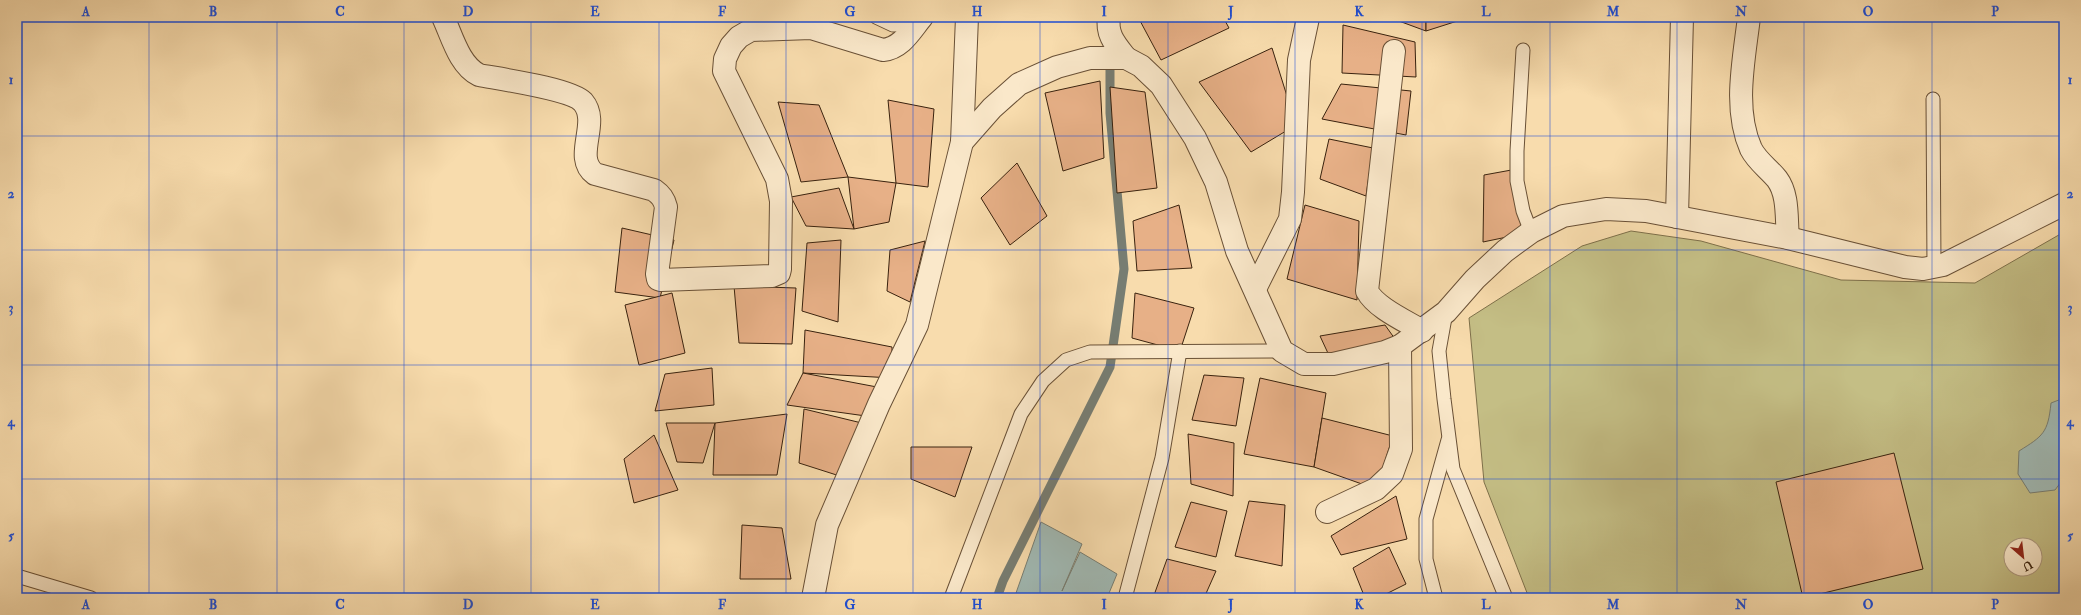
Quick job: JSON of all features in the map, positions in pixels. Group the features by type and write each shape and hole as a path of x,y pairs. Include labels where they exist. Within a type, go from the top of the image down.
{"street":[{"path":"442,17 465,63 471,71 479,75 566,93 582,102 587,110 590,122 586,158 590,170 595,174 654,190 660,194 666,207 657,274 658,279 661,280 772,276 779,273 782,201 777,179 724,71 725,59 731,46 739,37 751,30 812,28 883,50 896,47 919,21"},
{"path":"813,598 827,525 879,404 917,325 962,142 967,17"},
{"path":"1109,17 1108,27 1111,38 1126,58 1141,66 1160,85 1195,138 1216,182 1237,251 1282,351 1304,364 1333,364 1385,352 1400,346 1446,312 1475,278 1505,251 1531,232 1563,216 1606,209 1646,211 1788,238 1905,267 1924,269 1943,265 2064,204"},
{"path":"1677,217 1682,17"},
{"path":"1749,17 1741,93 1743,120 1751,150 1777,179 1784,190 1788,238"},
{"path":"1255,289 1290,218 1293,192 1299,60 1308,18"},
{"path":"1394,50 1367,291 1371,299 1422,331"},
{"path":"962,142 992,108 1019,84 1057,67 1090,58 1126,58"},
{"path":"1327,512 1376,489 1392,474 1401,449 1400,346"}],"lane":[{"path":"876,17 893,25 919,21"},
{"path":"1523,50 1517,151 1517,181 1523,211 1531,232"},
{"path":"1933,99 1934,267"},
{"path":"1446,312 1440,351 1453,469 1506,598"},
{"path":"1125,598 1162,458 1180,351"},
{"path":"951,598 1021,414 1043,381 1066,360 1090,352 1282,351"},
{"path":"1436,598 1426,559 1426,519 1449,435"},
{"path":"17,576 91,598"}],"shaded area":[{"path":"1631,231 1701,241 1841,280 1975,283 2064,232 2064,598 1529,598 1484,482 1469,318 1582,246"}],"water":[{"path":"2064,398 2064,478 2055,490 2030,493 2018,474 2019,451 2043,433 2048,421 2051,403"},
{"path":"1041,522 1082,544 1062,591 1080,552 1117,574 1107,598 1028,598 1016,593"}],"building":[{"path":"1138,17 1223,17 1229,28 1161,60"},
{"path":"1388,17 1426,17 1426,31"},
{"path":"1426,17 1470,17 1426,31"},
{"path":"1343,25 1415,42 1416,77 1342,73"},
{"path":"1272,48 1296,125 1251,152 1199,82"},
{"path":"1100,81 1104,158 1063,171 1045,93"},
{"path":"1341,84 1411,91 1406,135 1322,119"},
{"path":"1110,87 1145,92 1157,188 1117,193"},
{"path":"888,100 934,109 928,187 896,183"},
{"path":"778,102 819,105 848,177 801,182"},
{"path":"1329,139 1373,148 1366,196 1320,179"},
{"path":"1017,163 1047,216 1010,245 981,198"},
{"path":"1517,169 1531,232 1483,242 1484,175"},
{"path":"848,177 896,183 889,222 854,229"},
{"path":"839,188 854,229 806,226 791,197"},
{"path":"1179,205 1192,268 1137,271 1133,221"},
{"path":"1305,205 1359,221 1357,300 1287,279"},
{"path":"622,228 674,240 660,298 615,292"},
{"path":"841,240 838,322 802,311 807,243"},
{"path":"925,241 910,302 887,291 890,250"},
{"path":"734,286 796,288 792,344 739,343"},
{"path":"672,293 685,353 639,365 625,305"},
{"path":"1135,293 1194,308 1180,351 1132,338"},
{"path":"1385,325 1400,346 1333,364 1320,336"},
{"path":"805,330 892,347 892,378 803,373"},
{"path":"712,368 714,405 655,411 665,374"},
{"path":"803,373 877,387 873,417 787,405"},
{"path":"1204,375 1244,378 1236,426 1192,420"},
{"path":"1260,378 1326,393 1314,467 1244,454"},
{"path":"804,409 870,425 846,478 799,463"},
{"path":"787,414 777,475 713,475 715,423"},
{"path":"1322,418 1393,436 1376,489 1314,467"},
{"path":"666,423 715,423 703,463 677,462"},
{"path":"1188,434 1234,443 1233,496 1191,484"},
{"path":"654,435 678,490 634,503 624,459"},
{"path":"911,447 972,447 955,497 911,479"},
{"path":"1894,453 1923,569 1803,598 1776,482"},
{"path":"1396,496 1407,539 1341,555 1331,536"},
{"path":"1249,501 1285,505 1282,566 1235,556"},
{"path":"1191,502 1227,511 1216,557 1175,547"},
{"path":"742,525 782,528 791,579 740,579"},
{"path":"1389,547 1406,584 1378,598 1365,598 1353,568"},
{"path":"1167,559 1216,571 1204,598 1153,598"}],"waterway":[{"path":"997,598 1003,581 1110,367 1124,269 1110,113 1110,58"}]}
